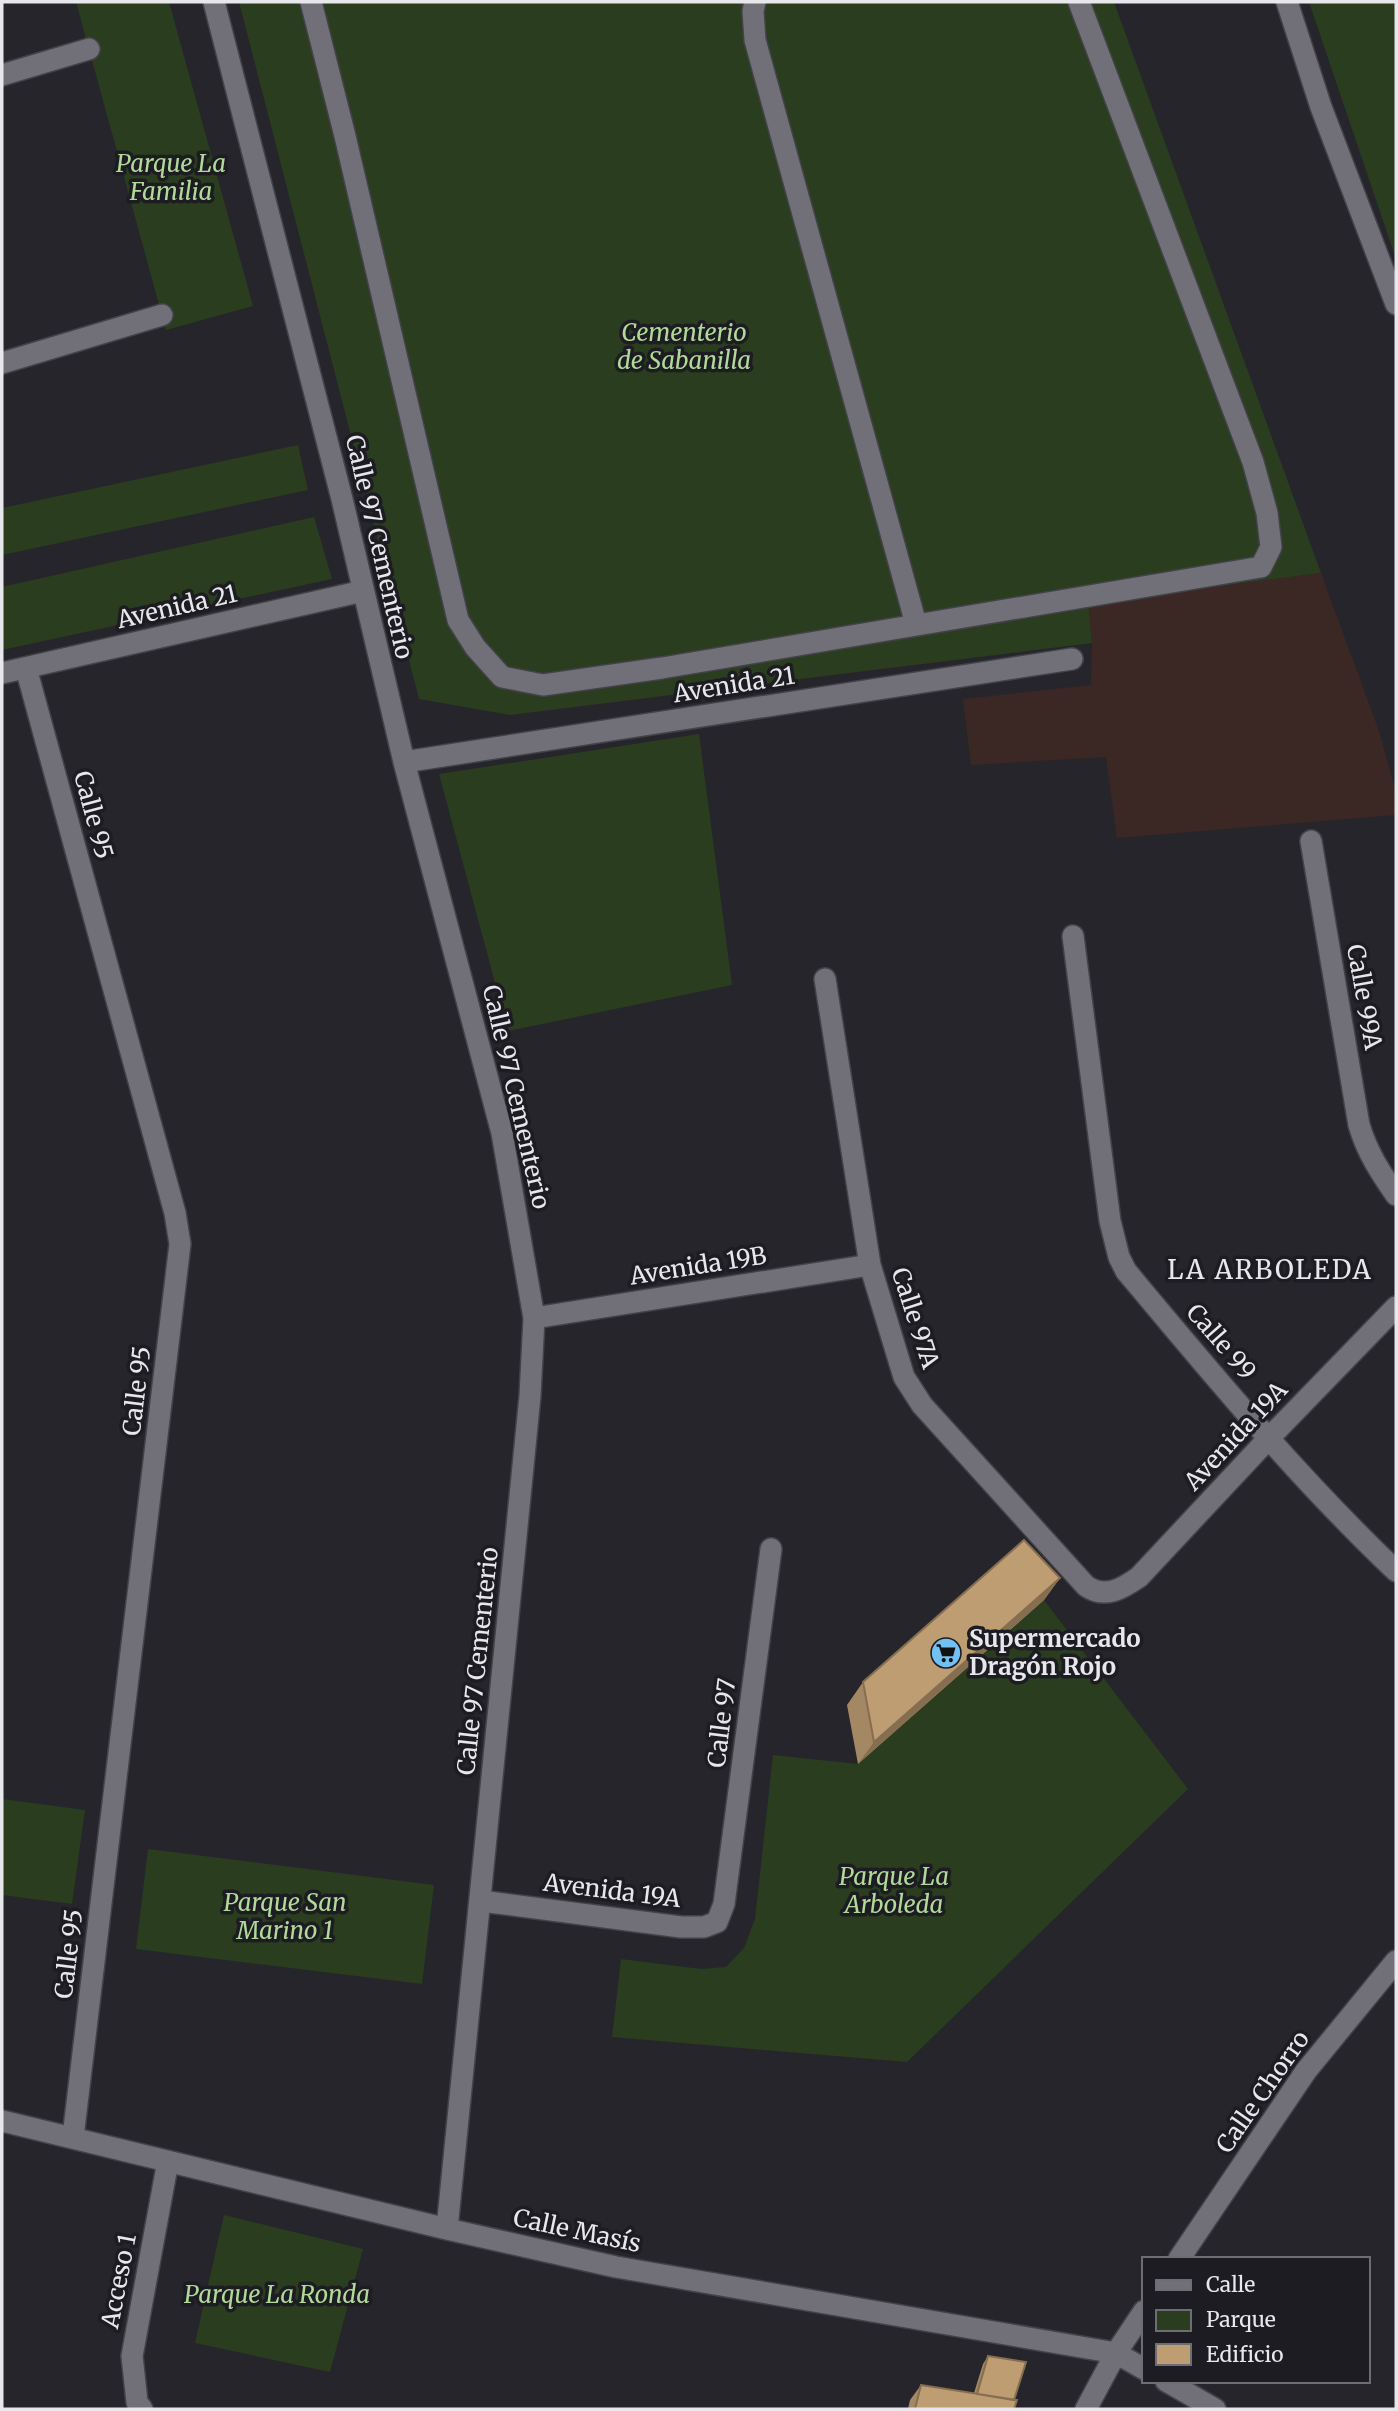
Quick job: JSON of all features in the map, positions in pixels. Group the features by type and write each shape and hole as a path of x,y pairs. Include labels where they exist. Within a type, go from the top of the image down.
{"street":[{"name":"Calle 97 Cementerio","path":"214,2 342,499 404,762 502,1133 534,1318 530,1396 447,2229"},
{"path":"311,2 458,620 475,647 502,677 542,685 662,668 1261,566 1271,547 1267,513 1252,462 1079,2"},
{"path":"755,2 755,40 916,624"},
{"path":"1287,2 1321,107 1396,304"},
{"path":"2,75 89,49"},
{"path":"2,363 162,315"},
{"name":"Avenida 21","path":"2,673 363,591"},
{"name":"Avenida 21","path":"404,762 1072,659"},
{"name":"Calle 95","path":"26,668 175,1213 180,1244 73,2137"},
{"name":"Calle 99A","path":"1311,841 1359,1125 1371,1157 1396,1195"},
{"name":"Calle 99","path":"1073,936 1110,1221 1122,1264 1269,1438 1396,1571"},
{"name":"Calle 97A","path":"825,979 870,1265 904,1377 917,1399 1086,1586 1108,1593"},
{"name":"Avenida 19B","path":"534,1318 870,1265"},
{"name":"Avenida 19A","path":"1108,1593 1127,1586 1139,1577 1396,1307"},
{"name":"Calle 97","path":"724,1904 771,1549"},
{"name":"Avenida 19A","path":"481,1901 704,1927 717,1922 724,1904"},
{"name":"Calle Chorro","path":"1180,2257 1306,2071 1396,1961"},
{"name":"Calle Masís","path":"2,2121 447,2229 616,2267 1116,2353 1142,2368"},
{"name":"Acceso 1","path":"142,2409 137,2402 132,2356 168,2161"},
{"path":"1086,2409 1116,2353 1142,2314"},
{"path":"1170,2383 1215,2409"}],"shaded area":[{"path":"1321,573 1379,731 1396,793 1396,815 1117,838 1106,757 971,765 963,699 1091,685 1092,643 1088,603"}],"green space":[{"name":"Parque La Familia","path":"76,2 169,2 253,306 166,330"},
{"name":"Cementerio de Sabanilla","path":"239,2 1114,2 1321,573 1088,603 1092,643 510,715 419,699"},
{"path":"1309,2 1396,2 1396,259"},
{"path":"298,445 308,490 2,555 2,508"},
{"path":"314,517 332,579 2,650 2,587"},
{"path":"699,734 732,985 508,1031 439,774"},
{"name":"Parque La Arboleda","path":"1044,1600 1188,1789 907,2062 612,2037 621,1959 701,1969 726,1967 744,1948 755,1919 773,1755 858,1764"},
{"path":"2,1799 85,1810 72,1904 2,1895"},
{"name":"Parque San Marino 1","path":"148,1849 434,1885 422,1984 136,1949"},
{"name":"Parque La Ronda","path":"224,2215 363,2249 330,2372 195,2343"}],"building":[{"name":"Supermercado Dragón Rojo","path":"1024,1540 1060,1578 874,1742 863,1682"},
{"path":"988,2356 1026,2362 1014,2400 977,2394"},
{"path":"921,2385 1017,2400 1014,2409 915,2409"}],"place":[{"name":"Supermercado Dragón Rojo","path":"946,1653"}],"district":[{"name":"LA ARBOLEDA","path":"1270,1270"}]}
